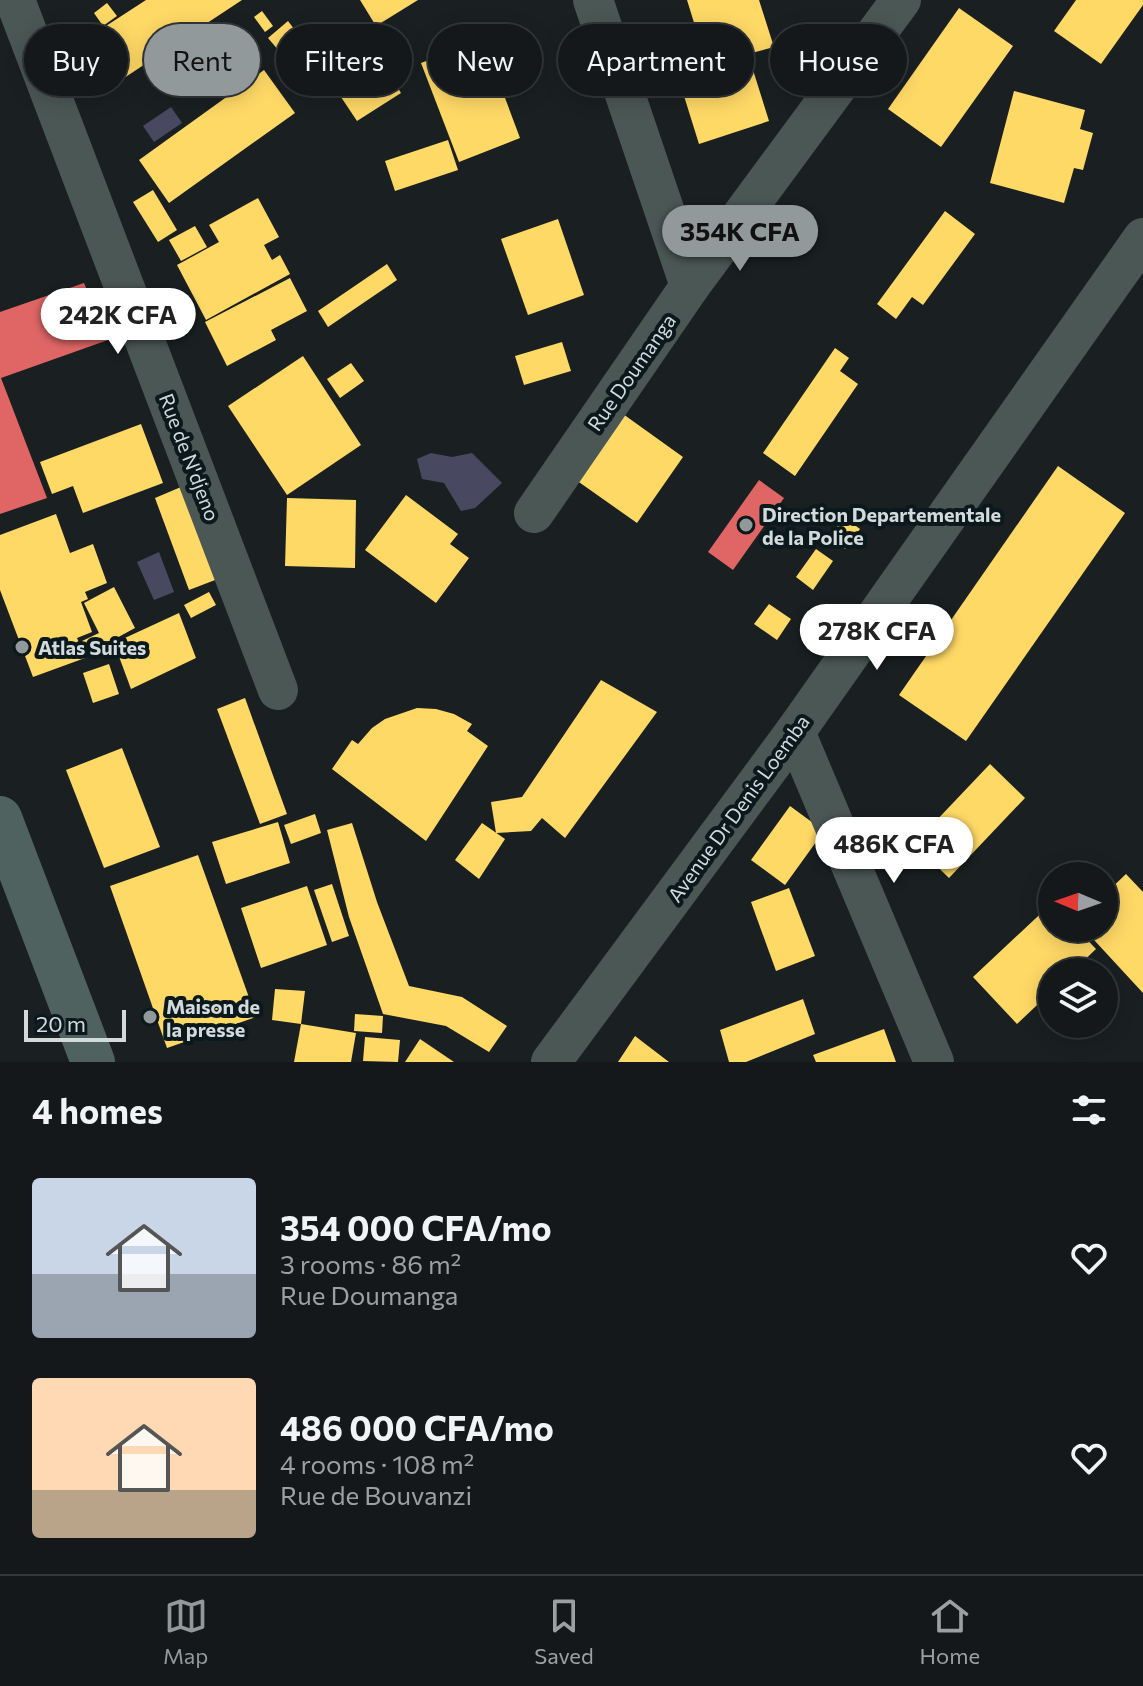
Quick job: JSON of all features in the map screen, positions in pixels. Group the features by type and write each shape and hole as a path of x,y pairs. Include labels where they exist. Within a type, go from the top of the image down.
{"main road":[{"path":"0,818 93,1062"}],"street":[{"name":"Rue de N'djeno","path":"15,0 278,690"},
{"path":"593,0 690,286"},
{"name":"Rue Doumanga","path":"534,513 690,286 901,0"},
{"name":"Avenue Dr Denis Loemba","path":"551,1062 795,732 1143,238"},
{"path":"795,732 934,1062"}],"water":[{"path":"171,107 182,123 154,142 143,126"},
{"path":"431,453 452,457 472,453 502,483 475,508 461,511 444,483 422,479 417,459"},
{"path":"159,552 174,592 154,600 137,562"}],"building: Homes":[{"path":"146,0 242,0 206,24 144,24 144,65 128,75 128,24 109,24"},
{"path":"360,0 418,0 379,24 375,24"},
{"path":"687,0 759,0 770,34 770,48 754,52 754,24 694,24"},
{"path":"1076,0 1143,0 1143,5 1101,64 1054,31"},
{"path":"107,3 117,16 102,24 94,13"},
{"path":"959,8 1013,46 941,147 888,109 897,96 907,96 907,82"},
{"path":"262,11 273,26 265,32 254,17"},
{"path":"276,31 276,47 268,38"},
{"path":"428,60 428,81 421,63"},
{"path":"264,70 276,87 276,96 283,96 295,113 169,203 139,160 228,96 260,96 260,73"},
{"path":"754,73 769,121 699,144 684,96 754,96"},
{"path":"1014,91 1085,110 1080,129 1093,133 1083,170 1074,168 1064,203 990,183"},
{"path":"343,96 396,96 357,121"},
{"path":"434,96 504,96 520,138 459,162"},
{"path":"448,140 458,170 395,191 385,161"},
{"path":"153,190 177,230 158,242 133,202"},
{"path":"258,198 279,237 264,245 272,260 280,255 290,274 206,320 177,265 219,242 209,225"},
{"path":"945,211 975,234 923,305 912,297 896,319 877,304"},
{"path":"558,219 584,295 528,315 501,239"},
{"path":"195,226 207,247 181,261 169,240"},
{"path":"387,264 397,280 328,327 318,311"},
{"path":"290,278 307,311 271,330 276,340 227,366 205,322"},
{"path":"562,342 571,371 524,385 515,356"},
{"path":"835,348 849,358 840,371 858,384 795,476 763,453"},
{"path":"303,356 361,445 287,495 228,406"},
{"path":"351,363 364,381 340,398 327,379"},
{"path":"623,414 683,457 637,523 576,480"},
{"path":"141,424 163,483 83,513 73,486 52,494 40,462"},
{"path":"1058,466 1125,513 966,741 899,695"},
{"path":"188,484 223,577 189,590 155,498"},
{"path":"406,495 458,534 450,544 469,558 436,603 365,550"},
{"path":"287,498 356,500 355,568 285,566"},
{"path":"56,514 70,553 93,544 107,583 85,592 88,599 81,602 92,632 77,638 85,658 33,677 0,590 0,535"},
{"path":"844,517 860,529 845,549 829,538"},
{"path":"816,549 833,561 813,590 796,577"},
{"path":"114,587 135,628 89,653 82,641 99,633 84,603"},
{"path":"209,592 216,605 191,618 184,605"},
{"path":"769,604 791,619 777,640 754,624"},
{"path":"179,613 196,658 131,689 114,643"},
{"path":"109,664 119,694 93,703 83,673"},
{"path":"601,680 657,712 565,838 542,818 531,831 496,833 491,802 522,797"},
{"path":"245,698 287,814 260,824 217,709"},
{"path":"417,708 454,714 472,724 467,731 488,746 426,841 332,769 352,740 358,744 385,719"},
{"path":"122,748 160,847 104,868 66,770"},
{"path":"990,764 1025,798 949,878 914,844"},
{"path":"790,806 824,831 785,885 751,860"},
{"path":"315,814 321,833 291,844 284,825"},
{"path":"278,822 290,863 226,884 212,842"},
{"path":"352,823 377,902 409,986 462,997 507,1026 489,1052 446,1026 383,1014 349,917 327,830"},
{"path":"482,823 505,839 479,879 455,860"},
{"path":"198,855 256,1017 167,1048 110,886"},
{"path":"1126,874 1143,892 1143,993 1118,966 1118,958 1111,958 1096,942 1118,942 1118,882"},
{"path":"332,884 349,936 332,942 314,890"},
{"path":"307,886 327,945 261,968 241,908"},
{"path":"789,888 815,956 776,971 751,902"},
{"path":"1038,916 1038,942 1089,942 1096,949 1087,958 1038,958 1038,1004 1017,1024 973,977"},
{"path":"275,989 305,991 301,1024 272,1020"},
{"path":"803,999 815,1034 746,1062 729,1062 720,1030"},
{"path":"355,1014 383,1016 382,1033 354,1031"},
{"path":"301,1024 356,1033 351,1062 294,1062"},
{"path":"884,1029 896,1062 816,1062 813,1055"},
{"path":"635,1036 669,1062 618,1062"},
{"path":"365,1037 400,1040 398,1062 363,1061"},
{"path":"420,1039 454,1062 405,1062"}],"building: Shops":[{"path":"84,283 108,340 1,378 47,498 0,514 0,312"},
{"name":"Direction Departementale de la Police","path":"759,480 784,498 733,570 708,552"}],"place":[{"name":"Direction Departementale de la Police","path":"746,525"},
{"name":"Atlas Suites","path":"22,647"},
{"name":"Maison de la presse","path":"150,1017"}]}
